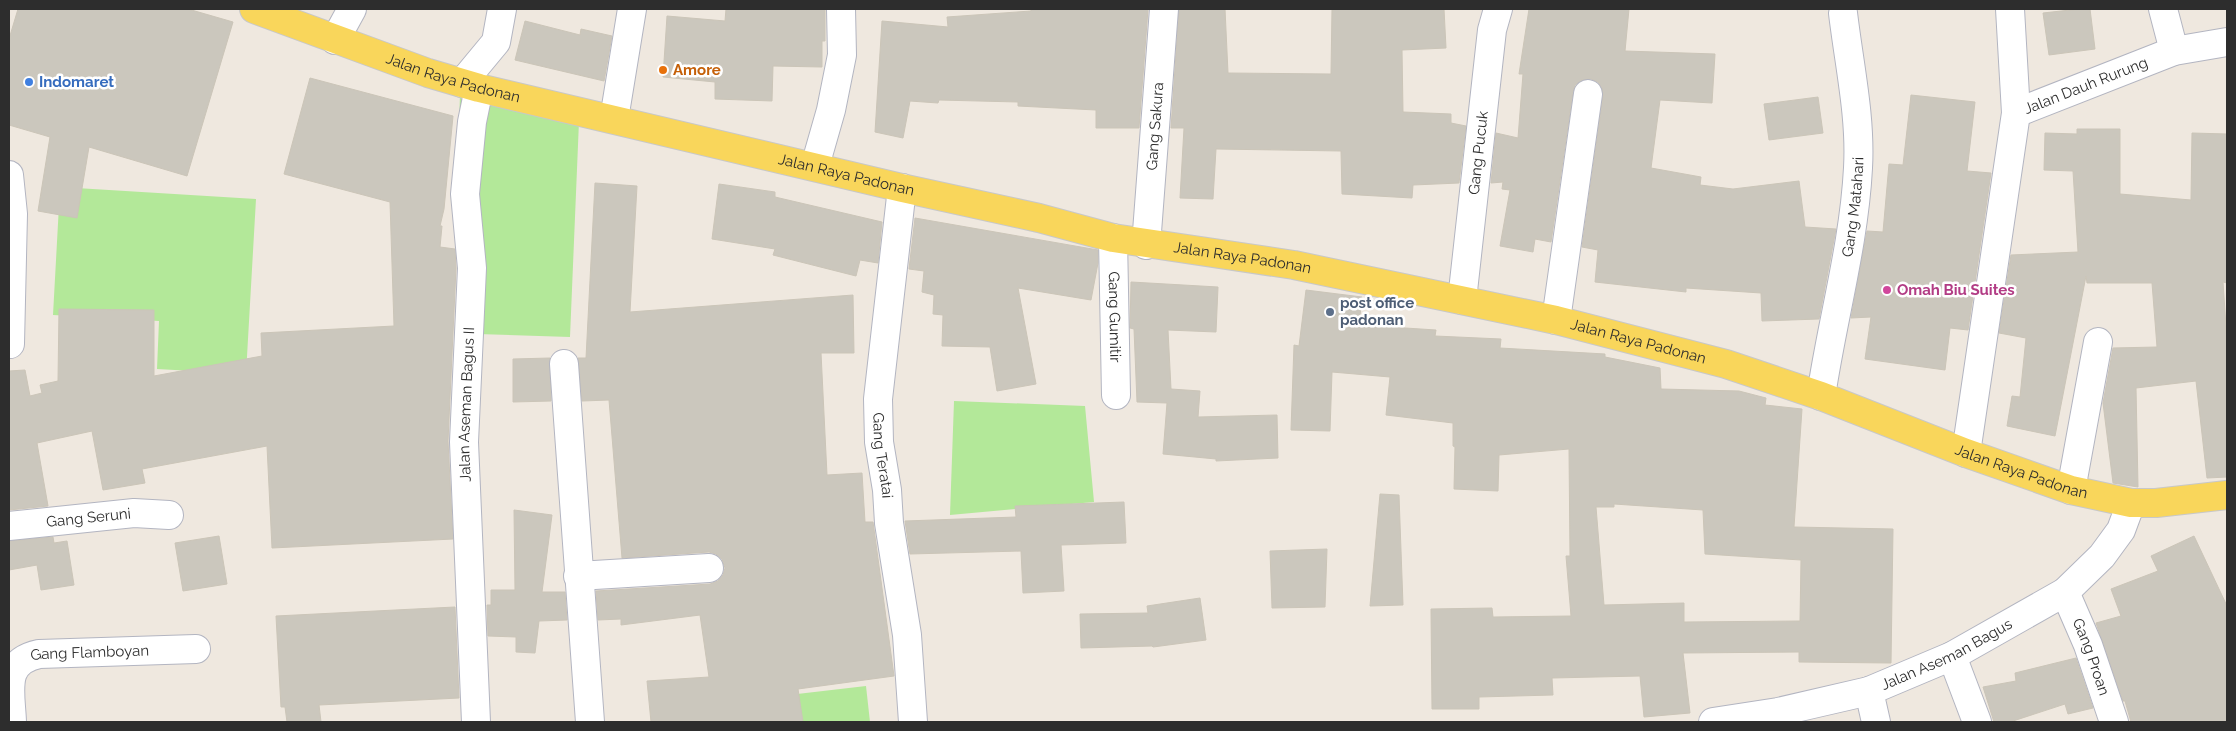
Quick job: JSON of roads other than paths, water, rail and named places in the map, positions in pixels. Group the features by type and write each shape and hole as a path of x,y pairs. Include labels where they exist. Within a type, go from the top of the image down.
{"main road":[{"name":"Jalan Raya Padonan","path":"254,9 335,40 470,86 902,188 1039,218 1113,238 1146,245 1294,265 1556,320 1726,364 1820,396 1966,453 2071,490 2131,503 2156,503 2227,495"}],"street":[{"path":"335,40 352,9"},
{"path":"470,86 496,42 502,9"},
{"path":"614,119 632,9"},
{"path":"814,166 831,110 842,55 841,9"},
{"name":"Gang Sakura","path":"1146,245 1164,9"},
{"name":"Gang Pucuk","path":"1462,300 1492,30 1498,9"},
{"name":"Jalan Dauh Rurung","path":"2010,9 2016,113 2174,51 2227,42"},
{"path":"2163,9 2174,51"},
{"name":"Gang Matahari","path":"1820,396 1850,236 1858,169 1858,137 1843,13"},
{"name":"Jalan Aseman Bagus II","path":"470,86 472,122 464,194 472,268 464,442 476,722"},
{"path":"1556,320 1588,94"},
{"path":"1966,453 2016,113"},
{"path":"9,175 13,214 10,344"},
{"name":"Gang Teratai","path":"902,188 878,399 879,442 887,490 889,523 907,635 913,722"},
{"name":"Gang Gumitir","path":"1113,238 1116,395"},
{"path":"2071,490 2098,342"},
{"path":"564,364 590,722"},
{"name":"Jalan Aseman Bagus","path":"1713,722 1778,717 1869,691 1952,656 2065,592 2102,556 2122,530 2131,503"},
{"name":"Gang Seruni","path":"9,526 134,513 169,515"},
{"path":"578,576 708,568"},
{"name":"Gang Proan","path":"2065,592 2088,645 2114,722"},
{"name":"Gang Flamboyan","path":"12,722 12,674 16,665 25,657 39,654 196,649"},
{"path":"1952,656 1977,722"},
{"path":"1869,691 1876,722"}],"place":[{"name":"Amore","path":"663,70"},
{"name":"Indomaret","path":"29,82"},
{"name":"Omah Biu Suites","path":"1887,290"},
{"name":"post office padonan","path":"1330,312"}]}
